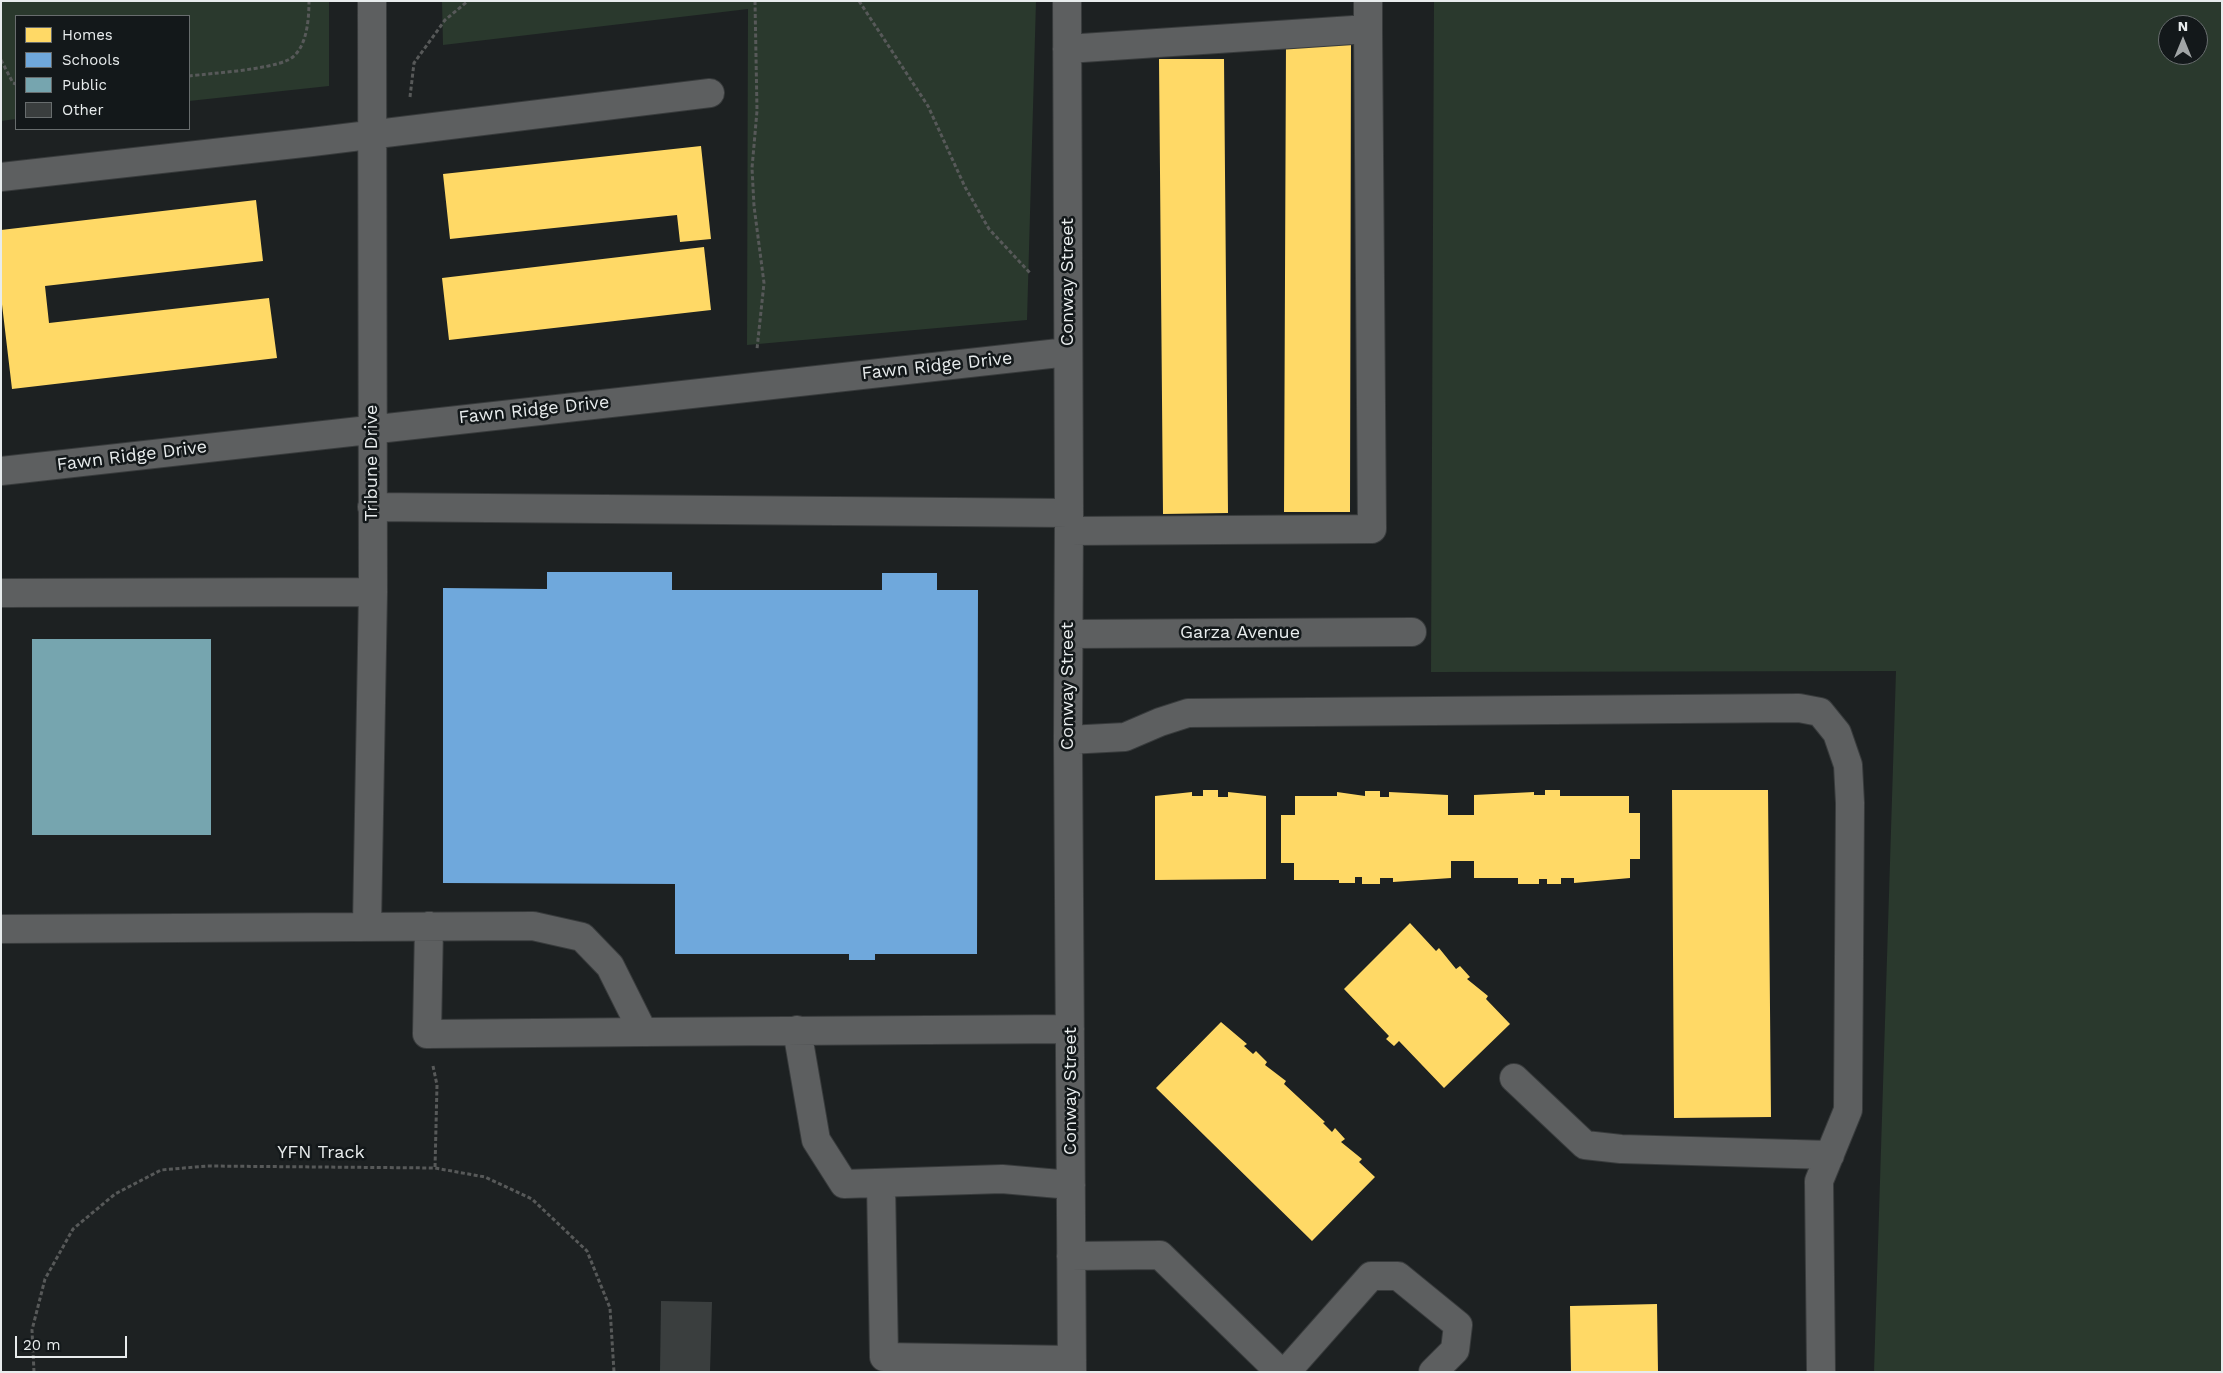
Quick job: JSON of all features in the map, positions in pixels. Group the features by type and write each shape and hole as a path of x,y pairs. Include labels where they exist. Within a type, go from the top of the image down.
{"street":[{"name":"Tribune Drive","path":"367,925 373,592 372,1"},
{"name":"Conway Street","path":"1067,1 1068,740 1072,1366"},
{"path":"372,507 1372,529 1368,1"},
{"path":"1067,49 1368,29"},
{"path":"1,177 372,135 710,93"},
{"name":"Fawn Ridge Drive","path":"1,471 372,428 1068,352"},
{"path":"1,593 373,592"},
{"name":"Garza Avenue","path":"1069,634 1412,632"},
{"path":"1068,740 1125,737 1160,722 1188,713 1790,708 1820,712 1837,733 1848,765 1850,803 1848,1110 1819,1181 1820,1372"},
{"path":"1,929 367,925 533,926 582,937 610,966 643,1032"},
{"path":"429,926 427,1034 1070,1029"},
{"path":"797,1030 816,1140 844,1184 1002,1179 1071,1185"},
{"path":"1514,1078 1585,1145 1621,1149 1830,1155"},
{"path":"881,1183 884,1357 1072,1366"},
{"path":"1071,1256 1160,1254 1280,1372"},
{"path":"1286,1372 1371,1276 1398,1276 1458,1325 1455,1350 1433,1372"}],"path":[{"path":"190,76 260,67 289,60 301,46 309,18 309,1"},
{"path":"406,130 414,63 445,20 468,1"},
{"path":"755,1 757,111 752,168 754,206 764,283 757,349"},
{"path":"859,1 928,106 965,187 989,229 1031,274"},
{"path":"1,60 15,84"},
{"path":"427,1034 437,1085 435,1168"},
{"name":"YFN Track","path":"34,1372 32,1330 44,1279 73,1229 114,1194 161,1170 207,1166 435,1168 485,1177 532,1199 587,1251 610,1308 614,1372"}],"green space":[{"path":"1,1 329,1 329,86 190,101 190,15 15,15 15,119 1,121"},
{"path":"442,1 1036,1 1027,320 747,345 748,9 443,45"},
{"path":"1434,1 2222,1 2222,1372 1874,1372 1896,671 1431,672"}],"building: Homes":[{"path":"1286,41 1351,41 1350,512 1284,512"},
{"path":"1159,59 1224,59 1228,513 1163,514"},
{"path":"701,146 711,239 680,242 677,215 450,239 443,174"},
{"path":"256,200 263,261 45,286 49,323 269,298 277,358 12,389 1,296 1,230"},
{"path":"704,247 711,310 449,340 442,278"},
{"path":"1203,790 1218,790 1218,797 1228,797 1228,792 1266,796 1266,879 1155,880 1155,796 1192,792 1192,796 1203,796"},
{"path":"1545,790 1560,790 1560,796 1629,796 1629,813 1640,813 1640,859 1630,859 1630,878 1574,883 1574,878 1561,878 1561,884 1547,884 1547,879 1539,879 1539,884 1518,884 1518,878 1474,878 1474,861 1451,861 1451,878 1393,882 1393,878 1380,878 1380,884 1362,884 1362,877 1355,877 1355,883 1339,883 1339,880 1294,880 1294,863 1281,863 1281,815 1295,815 1295,796 1337,796 1337,792 1365,796 1365,791 1380,791 1380,797 1389,797 1389,792 1448,795 1448,815 1474,815 1474,795 1534,792 1534,795 1545,795"},
{"path":"1672,790 1768,790 1771,1117 1674,1118"},
{"path":"1410,923 1436,951 1439,948 1456,969 1460,966 1470,977 1467,979 1488,996 1486,999 1510,1024 1444,1088 1399,1041 1394,1046 1386,1039 1389,1036 1344,989"},
{"path":"1221,1022 1247,1044 1244,1046 1253,1054 1256,1051 1267,1062 1265,1065 1286,1081 1284,1084 1325,1122 1323,1123 1332,1132 1335,1128 1345,1139 1341,1142 1362,1159 1359,1162 1375,1177 1312,1241 1156,1088"},
{"path":"1657,1304 1658,1372 1571,1372 1570,1306"}],"building: Schools":[{"path":"547,572 672,572 672,590 882,590 882,573 937,573 937,590 978,590 977,954 875,954 875,960 849,960 849,954 675,954 675,884 443,883 443,588 547,589"}],"building: Public":[{"path":"32,639 211,639 211,835 32,835"}],"building: Other":[{"path":"661,1301 712,1302 710,1372 660,1372"}]}
